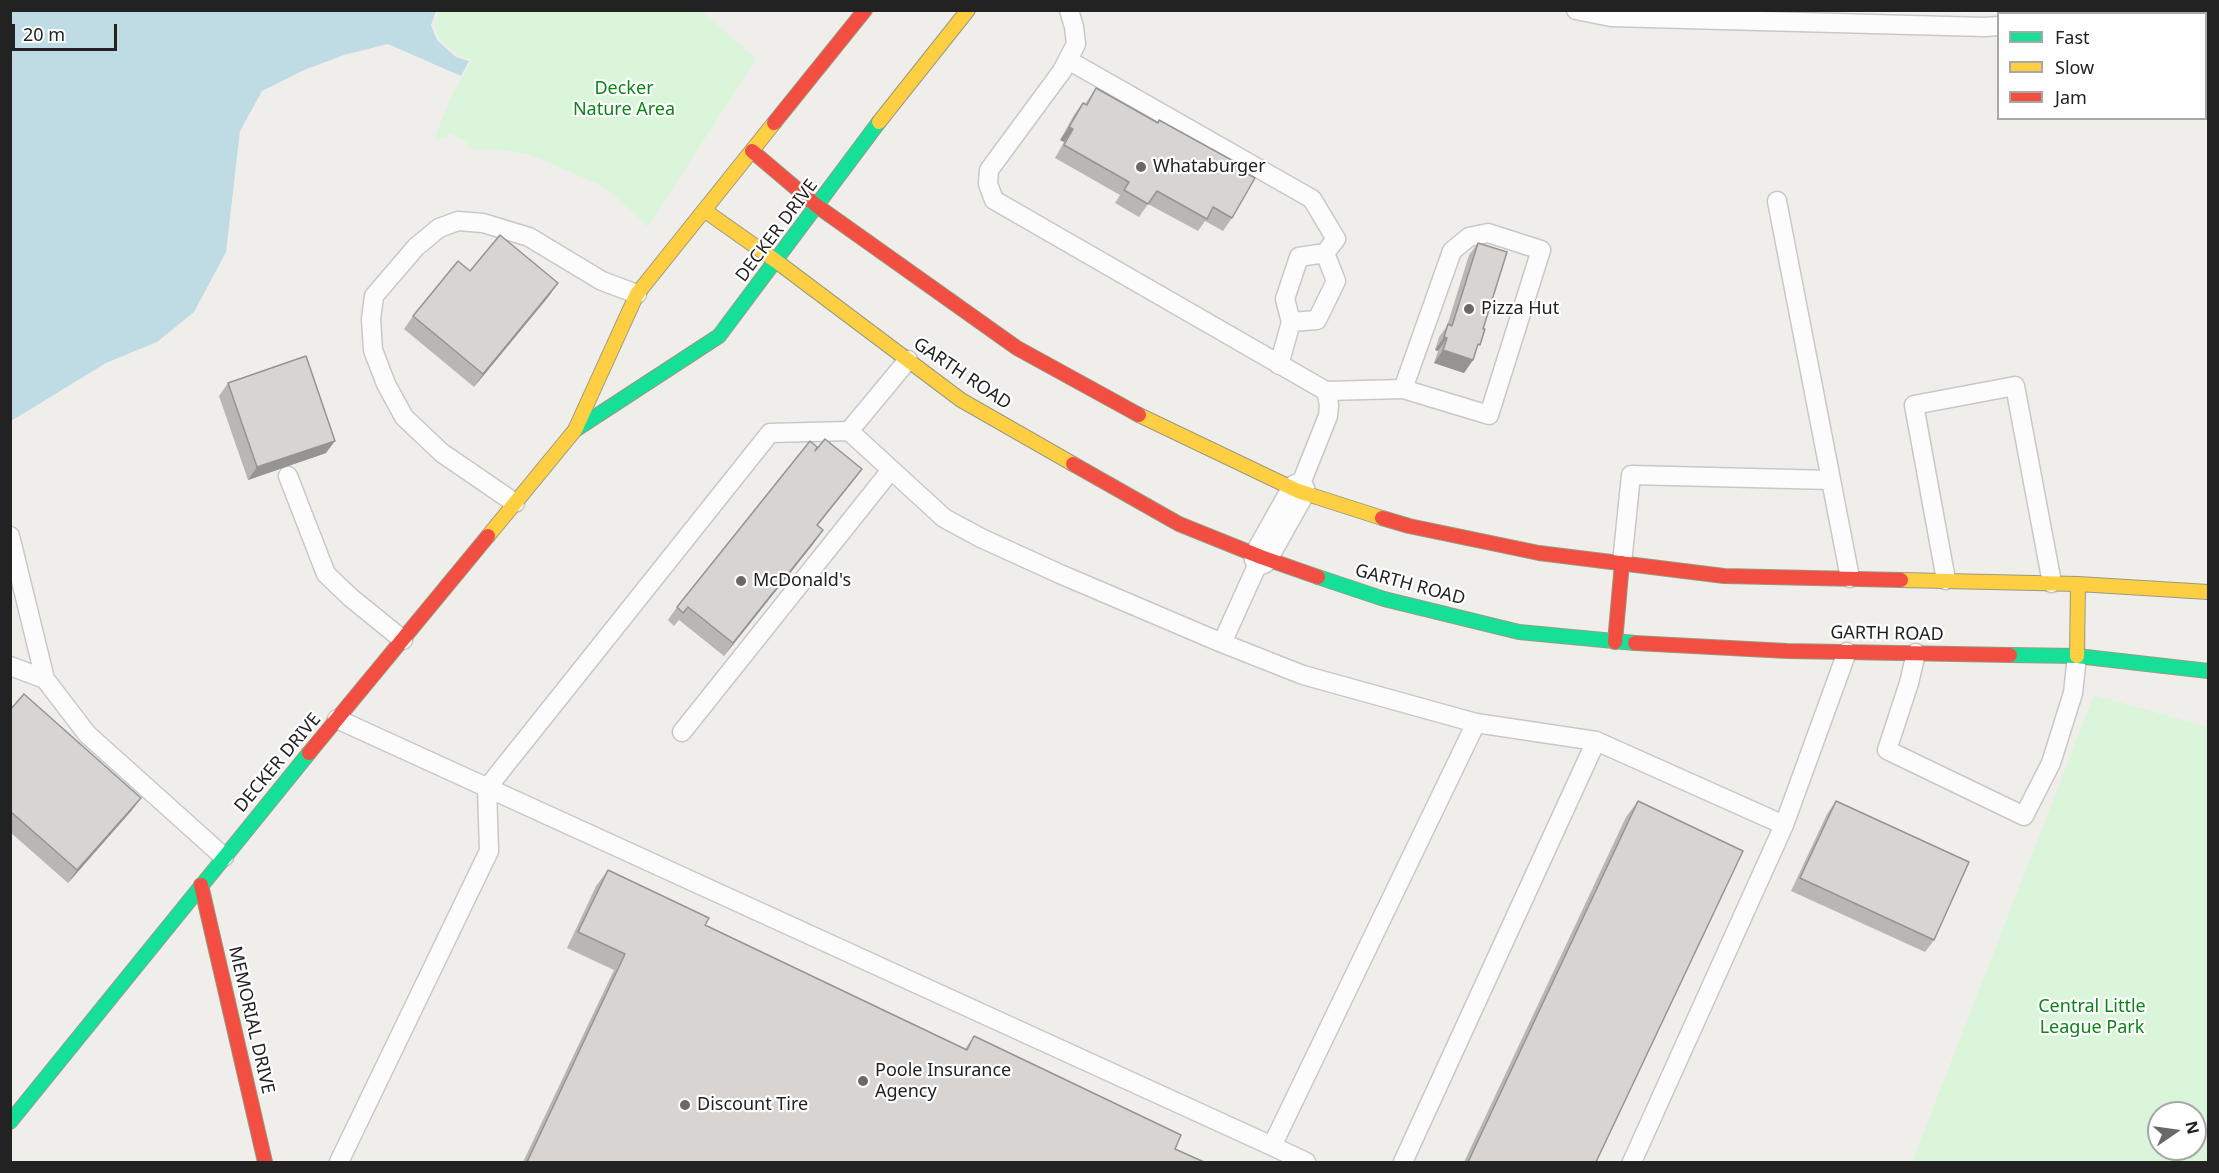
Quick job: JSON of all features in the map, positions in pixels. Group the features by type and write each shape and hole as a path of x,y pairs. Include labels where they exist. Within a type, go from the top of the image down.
{"main road":[{"name":"DECKER DRIVE","path":"10,1122 201,885 575,430 637,294 865,10"},
{"name":"DECKER DRIVE","path":"575,430 719,336 877,125 968,10"},
{"path":"752,151 817,206 1017,348 1161,427 1298,491 1409,526 1539,553 1724,576 2052,583 2208,592"},
{"name":"GARTH ROAD","path":"704,210 961,400 1179,524 1261,557 1384,599 1507,629 1615,642 1846,652 2077,656 2208,671"},
{"path":"1615,642 1622,563"},
{"path":"2077,656 2078,584"},
{"name":"MEMORIAL DRIVE","path":"201,885 265,1162"}],"street":[{"path":"1261,557 1298,491"}],"lane":[{"path":"1069,10 1076,44 1062,71 989,170 988,184 994,200 1326,392 1402,389 1490,415 1541,250 1488,233 1469,237 1452,250 1402,389"},
{"path":"1576,10 1611,17 1997,26"},
{"path":"1068,60 1312,199 1336,239 1325,254 1299,257 1285,299 1291,322 1279,365"},
{"path":"1777,201 1850,578"},
{"path":"515,503 442,453 404,417 386,384 373,350 371,319 374,296 416,247 439,228 458,221 483,223 529,237 602,281 637,294"},
{"path":"1291,322 1317,320 1336,280 1325,254"},
{"path":"849,431 908,360"},
{"path":"1946,580 1914,405 2015,386 2052,583"},
{"path":"1298,491 1328,416 1326,392"},
{"path":"339,1162 489,851 487,788 770,433 849,431 944,518 981,538 1222,643 1304,675 1476,723 1596,741 1784,825"},
{"path":"682,732 891,470"},
{"path":"1622,563 1631,475 1831,480"},
{"path":"288,476 327,574 350,597 403,640"},
{"path":"10,536 45,679 87,734 224,857"},
{"path":"1222,643 1261,557"},
{"path":"1632,1162 1784,825 1846,652"},
{"path":"1916,652 1909,683 1887,750 2024,816 2051,763 2073,693 2077,656"},
{"path":"10,666 45,679"},
{"path":"337,719 1306,1162"},
{"path":"1272,1146 1476,723"},
{"path":"1403,1162 1596,741"}],"green space":[{"name":"Decker Nature Area","path":"439,11 702,11 756,59 648,227 600,185 528,154 494,149 469,149 467,142 449,133 448,137 443,139 434,139 450,99 472,60 457,55 439,39 435,25"},
{"name":"Central Little League Park","path":"2094,695 2208,727 2208,1162 1912,1162"}],"water":[{"path":"11,10 436,11 431,25 437,40 456,57 469,61 461,76 388,44 344,55 304,70 262,91 240,131 226,252 194,312 157,342 106,363 11,421"}],"building":[{"name":"Whataburger","path":"1096,88 1237,163 1235,167 1255,178 1232,218 1213,207 1207,219 1157,191 1148,204 1124,190 1129,182 1064,145 1073,129 1069,127 1083,103 1087,105"},
{"path":"500,235 558,283 483,374 413,316 458,261 470,271"},
{"name":"Pizza Hut","path":"1478,243 1507,252 1480,345 1478,344 1473,360 1443,350 1448,324 1452,326"},
{"path":"306,356 335,441 257,467 228,383"},
{"name":"McDonald's","path":"825,439 862,469 817,525 823,530 733,643 688,607 683,613 677,607 810,441 817,447 815,451"},
{"path":"24,694 141,798 77,870 10,811 10,710"},
{"path":"1638,801 1743,851 1596,1162 1468,1162"},
{"path":"1836,801 1969,862 1934,940 1800,878"},
{"path":"608,870 709,918 705,925 967,1050 974,1036 1181,1135 1175,1149 1204,1162 527,1162 625,954 578,932"}],"traffic: fast":[{"path":"575,430 719,336 879,122"},
{"path":"1318,577 1384,599 1519,632 1635,643"},
{"path":"2010,655 2077,656 2208,671"},
{"path":"10,1122 309,753"}],"traffic: slow":[{"path":"879,122 968,10"},
{"path":"488,536 575,430 637,294 774,123"},
{"path":"704,210 961,400 1073,464"},
{"path":"1139,415 1298,491 1382,518"},
{"path":"1901,580 2078,584 2208,592"},
{"path":"2077,656 2078,584"}],"traffic: jam":[{"path":"774,123 865,10"},
{"path":"752,151 817,206 1017,348 1139,415"},
{"path":"1073,464 1179,524 1318,577"},
{"path":"1382,518 1409,526 1539,553 1724,576 1901,580"},
{"path":"309,753 488,536"},
{"path":"1615,642 1622,563"},
{"path":"1635,643 1787,651 2010,655"},
{"path":"201,885 265,1162"}],"place":[{"name":"Whataburger","path":"1141,167"},
{"name":"Pizza Hut","path":"1469,309"},
{"name":"McDonald's","path":"741,581"},
{"name":"Poole Insurance Agency","path":"863,1081"},
{"name":"Discount Tire","path":"685,1105"}]}
